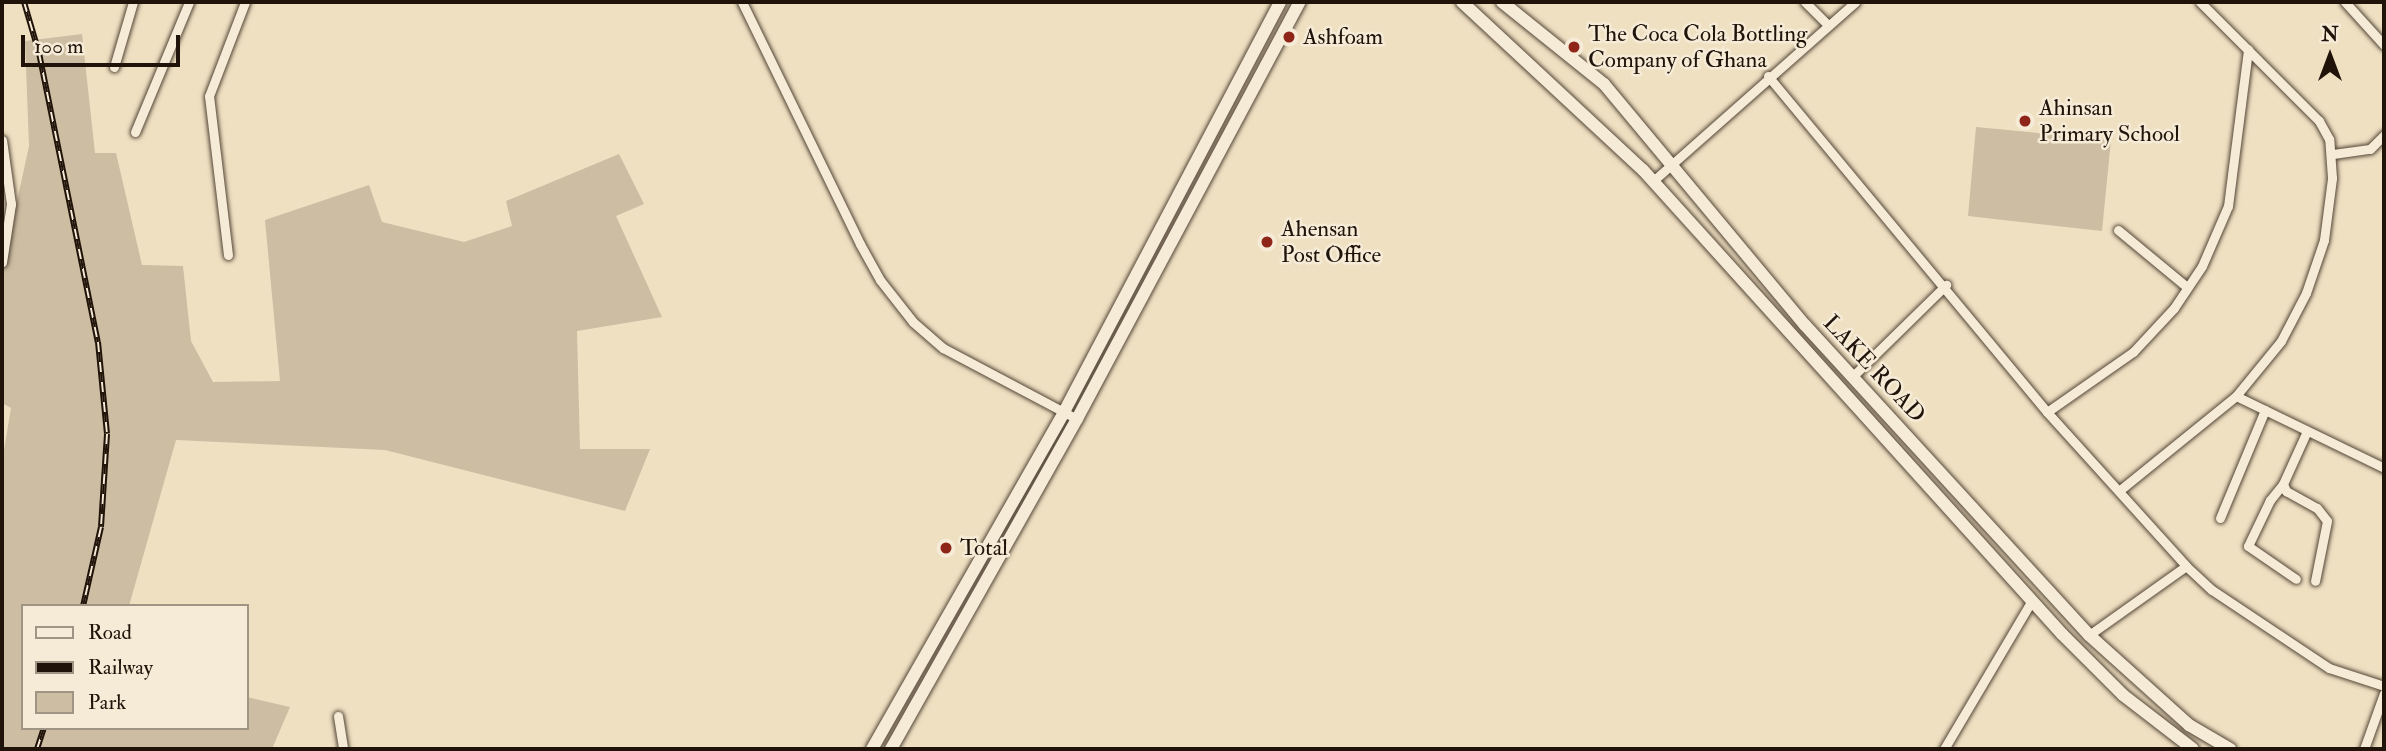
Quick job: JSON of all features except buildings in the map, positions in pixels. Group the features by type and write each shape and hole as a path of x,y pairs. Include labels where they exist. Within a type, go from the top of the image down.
{"main road":[{"path":"872,749 1064,412 1280,2"},
{"path":"891,749 1077,419 1300,2"},
{"name":"LAKE ROAD","path":"1462,2 1653,181 2031,601 2123,695 2193,749"},
{"name":"LAKE ROAD","path":"1502,2 1604,84 1852,377 2089,635 2189,724 2230,749"}],"street":[{"path":"114,67 134,2"},
{"path":"135,132 189,2"},
{"path":"228,255 209,96 245,2"},
{"path":"742,2 860,244 897,301 943,348 1077,419"},
{"path":"1805,2 1826,23"},
{"path":"1653,181 1826,23 1855,2"},
{"path":"2120,490 2236,396 2281,341 2306,293 2324,240 2333,154 2319,121 2200,2"},
{"path":"2345,2 2384,46"},
{"path":"2047,412 2133,352 2187,287 2228,206 2248,49"},
{"path":"1768,76 1947,285 2047,412 2186,566 2213,590 2329,668 2384,686"},
{"path":"2333,154 2370,149 2384,135"},
{"path":"2,140 12,204 2,262"},
{"path":"2118,230 2187,287"},
{"path":"1852,377 1947,285"},
{"path":"2236,396 2384,468"},
{"path":"2220,518 2264,410"},
{"path":"2296,579 2248,546 2270,500 2284,484 2307,431"},
{"path":"2284,484 2286,491 2317,508 2327,521 2315,581"},
{"path":"2089,635 2186,566"},
{"path":"1944,749 2031,601"},
{"path":"2364,749 2384,693"},
{"path":"338,716 343,749"}],"green space":[{"path":"82,34 95,153 116,153 142,265 183,266 191,341 213,382 280,381 265,220 369,185 382,222 464,242 512,226 506,201 619,154 644,204 616,216 662,317 577,331 580,449 650,449 625,511 385,450 176,440 130,604 21,604 21,730 248,730 248,697 290,707 272,749 2,749 2,462 11,408 2,403 2,270 29,146 25,41"},
{"path":"1976,127 2111,140 2102,231 1968,216"}],"railway":[{"path":"24,2 39,53 98,342 107,434 101,527 83,604"},
{"path":"37,749 43,730"}],"place":[{"name":"Ashfoam","path":"1289,37"},
{"name":"The Coca Cola Bottling Company of Ghana","path":"1574,47"},
{"name":"Ahinsan Primary School","path":"2025,121"},
{"name":"Ahensan Post Office","path":"1267,242"},
{"name":"Total","path":"946,548"}]}
